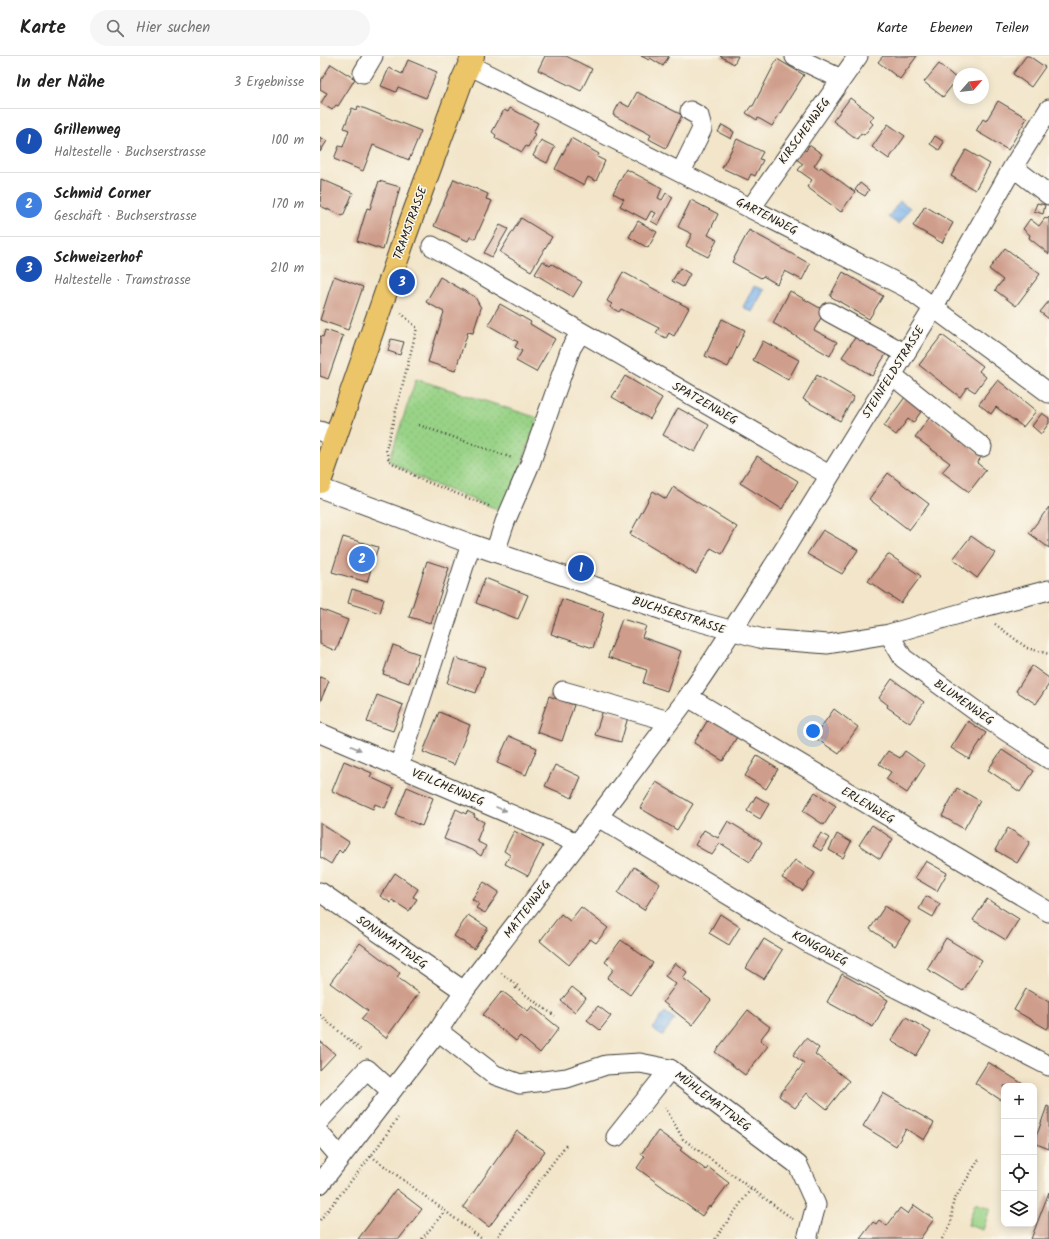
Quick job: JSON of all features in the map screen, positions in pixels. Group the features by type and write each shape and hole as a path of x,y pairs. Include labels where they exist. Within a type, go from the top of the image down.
{"main road":[{"name":"TRAMSTRASSE","path":"320,482 328,434 406,234 471,60"}],"street":[{"path":"363,73 373,56"},
{"name":"KIRSCHENWEG","path":"751,208 858,56"},
{"path":"795,57 842,79"},
{"name":"GARTENWEG","path":"471,60 682,172 906,288 934,307 1049,393"},
{"name":"STEINFELDSTRASSE","path":"731,631 787,545 892,375 904,353 934,307 1013,167 1049,110"},
{"path":"682,172 702,129 699,116 690,111"},
{"path":"1013,167 1049,195"},
{"name":"SPATZENWEG","path":"432,246 829,475"},
{"path":"829,312 904,353"},
{"path":"495,552 505,522 530,464 571,348 581,332"},
{"path":"892,375 982,447"},
{"name":"BUCHSERSTRASSE","path":"320,488 471,544 683,617 763,639 828,644 889,634 1049,590"},
{"path":"399,766 471,544"},
{"name":"MATTENWEG","path":"320,1184 438,1031 464,991 688,697 731,631"},
{"name":"BLUMENWEG","path":"889,634 904,658 980,714 1049,759"},
{"path":"563,691 669,721"},
{"name":"ERLENWEG","path":"688,697 1049,912"},
{"name":"VEILCHENWEG","path":"320,733 566,838 575,845"},
{"name":"KONGOWEG","path":"598,817 812,945 1049,1066"},
{"name":"SONNMATTWEG","path":"320,892 464,991"},
{"name":"MÜHLEMATTWEG","path":"438,1031 495,1075 520,1084 568,1078 606,1064 640,1063 670,1069 798,1165 816,1205 812,1236"},
{"path":"320,1120 367,1069 391,1091"},
{"path":"616,1137 670,1069"},
{"path":"320,1134 340,1157"}],"path":[{"path":"397,310 417,328 386,450 389,461 422,480 505,512 505,522"},
{"path":"419,424 530,464"},
{"path":"976,609 1027,648 1049,654"},
{"path":"486,963 518,986 516,988 555,1016"},
{"path":"320,1015 368,1056"},
{"path":"665,1100 665,1107 684,1139 812,1236"},
{"path":"320,1220 371,1156 402,1112"},
{"path":"496,1239 566,1145"},
{"path":"371,1156 482,1239"},
{"path":"942,1239 951,1223 953,1202 979,1159"},
{"path":"715,1239 751,1190"},
{"path":"422,1239 445,1211"}],"green space":[{"path":"416,379 538,418 505,512 422,480 389,461"},
{"path":"975,1203 990,1208 983,1230 968,1225"}],"water":[{"path":"900,201 910,208 898,224 888,217"},
{"path":"754,286 764,290 752,312 743,307"},
{"path":"665,1012 675,1019 662,1036 652,1029"}],"building":[{"path":"545,56 566,56 592,69 581,91 538,70"},
{"path":"641,56 669,56 663,66 650,58 649,60"},
{"path":"720,56 738,56 734,64"},
{"path":"883,56 917,56 900,79 878,62"},
{"path":"1026,56 1029,56 1045,67 1031,87 1013,74"},
{"path":"777,59 804,75 772,126 758,118 757,120 746,113 751,106 753,106"},
{"path":"408,60 437,72 426,98 398,87 396,92 381,86 389,68 402,74"},
{"path":"331,64 355,79 338,106 336,105 332,110 321,103 327,93 320,89 320,82"},
{"path":"939,64 953,76 953,84 943,97 924,82"},
{"path":"637,92 682,115 666,148 649,139 651,135 613,115 620,102 629,107"},
{"path":"850,98 874,116 870,121 873,124 864,135 861,133 857,139 833,121"},
{"path":"998,101 1027,118 1008,150 976,131 983,119 986,121"},
{"path":"358,106 421,131 409,160 373,145 363,171 334,159 339,146 343,147 349,130 344,128 352,108 357,110"},
{"path":"510,108 538,123 533,133 535,134 528,147 526,146 522,152 495,138 496,135 492,132 504,110 508,112"},
{"path":"888,124 905,136 889,159 872,147"},
{"path":"722,125 734,132 731,139 718,132"},
{"path":"935,136 944,142 939,150 930,144"},
{"path":"320,137 327,141 320,152"},
{"path":"571,138 599,154 597,157 605,161 596,181 588,177 584,185 555,169"},
{"path":"737,139 763,152 759,159 763,160 755,176 751,174 748,180 722,168"},
{"path":"541,140 555,147 547,163 533,156"},
{"path":"809,145 822,154 814,166 819,170 821,167 855,192 841,212 807,187 812,180 798,170 803,164 795,158 802,148 806,151"},
{"path":"966,150 990,164 975,190 951,176"},
{"path":"626,169 662,188 658,198 662,200 666,193 673,197 658,225 651,221 656,213 651,211 646,220 620,206 624,199 613,193"},
{"path":"321,179 353,193 343,216 320,206"},
{"path":"454,179 488,194 486,199 492,201 475,239 470,237 468,241 434,226"},
{"path":"379,181 400,187 383,250 357,241 367,208 370,209"},
{"path":"860,183 869,190 865,196 855,190"},
{"path":"691,200 718,214 708,235 717,240 708,257 686,246 692,234 678,227"},
{"path":"1037,203 1045,205 1043,214 1034,211"},
{"path":"925,206 953,223 942,243 913,226"},
{"path":"1049,217 1049,254 1029,238 1030,235 1023,229 1030,219 1039,226 1045,218 1047,219"},
{"path":"521,218 552,237 531,271 500,252"},
{"path":"638,221 657,232 648,248 629,237"},
{"path":"500,225 508,229 492,257 484,253"},
{"path":"749,230 810,264 802,280 785,271 777,284 763,276 761,278 732,262"},
{"path":"1005,248 1040,274 1016,306 995,290 1003,280 989,269"},
{"path":"543,261 550,266 552,264 582,282 573,297 535,274"},
{"path":"680,268 690,274 683,287 672,281"},
{"path":"623,272 689,308 674,336 669,333 666,338 656,333 659,328 621,309 619,312 610,307 612,304 607,301"},
{"path":"843,272 883,296 869,319 830,296"},
{"path":"334,276 363,287 348,330 320,320"},
{"path":"440,277 475,297 481,308 473,333 468,332 455,371 428,362 444,312 426,302"},
{"path":"790,291 825,311 814,330 837,342 830,356 773,323"},
{"path":"1049,301 1049,319 1040,312"},
{"path":"500,304 531,322 530,324 555,339 536,372 516,361 522,351 515,347 518,342 488,325"},
{"path":"722,319 745,330 728,367 705,356"},
{"path":"325,330 343,336 328,379 320,376 320,336 323,337"},
{"path":"859,332 888,351 872,376 842,357"},
{"path":"942,335 983,366 979,371 986,377 975,392 967,387 960,397 919,365"},
{"path":"391,339 404,342 400,355 388,351"},
{"path":"763,341 799,360 788,380 753,360"},
{"path":"817,375 854,397 840,421 803,399"},
{"path":"625,376 662,398 650,419 612,397"},
{"path":"998,380 1036,411 1023,427 996,407 991,414 979,404"},
{"path":"908,393 925,406 913,423 908,419 896,435 884,426"},
{"path":"678,408 709,425 695,452 663,435"},
{"path":"1042,413 1049,418 1049,423 1041,434 1032,426"},
{"path":"930,417 982,456 977,463 986,470 969,492 942,472 950,463 915,437"},
{"path":"757,456 798,481 782,509 740,483"},
{"path":"888,473 929,504 909,530 869,499"},
{"path":"673,487 737,527 722,554 711,548 696,574 630,534 653,491 666,499"},
{"path":"1049,507 1049,548 1029,533"},
{"path":"823,530 858,550 842,574 807,554"},
{"path":"971,536 995,553 977,578 953,559"},
{"path":"343,537 378,547 367,582 332,572"},
{"path":"888,554 921,576 901,603 868,581"},
{"path":"427,561 449,568 431,623 409,617"},
{"path":"485,578 528,595 518,619 476,603"},
{"path":"352,589 384,599 380,613 348,603"},
{"path":"562,599 604,613 593,648 551,634"},
{"path":"320,609 348,620 336,651 320,644"},
{"path":"622,619 646,626 642,637 681,651 667,691 643,683 647,670 608,657"},
{"path":"393,645 419,654 409,683 383,674"},
{"path":"455,658 485,667 476,693 447,683"},
{"path":"1032,666 1049,678 1049,684 1036,704 1016,691"},
{"path":"320,677 329,681 320,702"},
{"path":"892,679 924,702 910,723 887,707 888,705 879,698"},
{"path":"377,695 403,705 393,731 367,722"},
{"path":"549,696 574,705 562,741 537,732"},
{"path":"834,709 858,727 839,754 814,737"},
{"path":"603,710 628,717 621,742 595,735"},
{"path":"439,712 470,725 454,765 423,752"},
{"path":"709,718 738,735 723,761 694,743"},
{"path":"968,721 986,733 969,759 951,748"},
{"path":"509,736 537,748 526,775 497,763"},
{"path":"1002,750 1034,771 1020,792 988,770"},
{"path":"888,751 900,758 905,751 925,765 907,793 886,779 891,772 879,764"},
{"path":"757,756 778,769 766,789 745,776"},
{"path":"344,761 372,773 370,777 394,788 385,808 375,804 373,809 332,791"},
{"path":"555,765 581,777 572,798 545,786"},
{"path":"656,782 693,804 677,830 640,808"},
{"path":"407,787 433,798 422,826 396,815"},
{"path":"957,788 980,801 964,829 942,816"},
{"path":"815,792 836,806 824,825 803,811"},
{"path":"756,796 769,804 760,819 747,811"},
{"path":"456,809 466,814 467,811 475,815 474,817 484,822 477,840 486,846 481,856 474,851 444,839"},
{"path":"728,821 762,842 750,862 720,843 712,855 695,845 704,830 718,838"},
{"path":"320,823 349,842 342,853 339,850 331,864 320,857"},
{"path":"872,825 893,839 880,859 859,845"},
{"path":"1008,828 1030,842 1017,863 995,850"},
{"path":"514,831 543,846 528,876 505,864 510,855 504,851"},
{"path":"821,833 829,838 821,851 813,846"},
{"path":"837,834 851,842 843,858 829,850"},
{"path":"795,860 815,873 803,891 782,878"},
{"path":"926,861 947,873 937,891 915,878"},
{"path":"634,867 660,884 644,910 618,893"},
{"path":"395,873 418,889 413,897 417,899 409,911 392,900 391,903 380,896"},
{"path":"484,882 499,892 485,913 476,908 479,904 472,899"},
{"path":"926,896 940,904 933,917 919,909"},
{"path":"987,899 1019,919 1006,940 973,920"},
{"path":"885,906 910,922 895,946 870,929"},
{"path":"581,907 608,928 596,943 590,939 569,965 540,941 561,914 570,921"},
{"path":"720,914 740,927 729,945 709,933"},
{"path":"468,915 488,928 474,949 454,936"},
{"path":"946,938 982,960 963,991 927,969"},
{"path":"764,939 782,950 764,979 746,968"},
{"path":"621,940 653,963 630,995 607,978 614,969 605,962"},
{"path":"360,943 400,973 397,977 419,993 386,1038 361,1019 368,1011 330,983"},
{"path":"675,963 687,972 683,978 711,1000 692,1025 663,1002 676,984 665,976"},
{"path":"842,974 888,1000 873,1027 827,1002"},
{"path":"572,987 586,998 575,1012 561,1001"},
{"path":"1026,989 1049,1002 1049,1026 1047,1029 1014,1010"},
{"path":"502,991 528,1011 532,1006 559,1028 540,1053 520,1036 516,1041 483,1015"},
{"path":"598,1006 611,1016 600,1030 587,1020"},
{"path":"748,1010 770,1027 760,1040 768,1046 745,1075 715,1052"},
{"path":"906,1017 931,1032 916,1056 891,1041"},
{"path":"806,1038 819,1048 815,1054 849,1081 827,1109 807,1093 795,1108 779,1096 804,1063 793,1055"},
{"path":"320,1041 335,1054 320,1070"},
{"path":"988,1062 1021,1083 1001,1083 1001,1100 975,1083"},
{"path":"883,1093 934,1123 924,1140 906,1129 896,1146 863,1126"},
{"path":"1047,1106 1049,1107 1049,1149 1037,1144 1037,1134"},
{"path":"517,1131 545,1151 489,1227 463,1207"},
{"path":"658,1131 682,1148 680,1150 706,1170 708,1167 729,1183 711,1207 709,1206 702,1216 637,1168 645,1156 641,1154"},
{"path":"396,1189 422,1209 399,1239 358,1239"},
{"path":"1049,1192 1049,1239 1031,1239 1036,1227 1037,1227"},
{"path":"914,1205 934,1219 920,1239 860,1239 873,1222 876,1224 879,1220 887,1226 900,1208 908,1214"}],"place":[{"name":"Schweizerhof","path":"402,282"},
{"name":"Schmid Corner","path":"362,559"},
{"name":"Grillenweg","path":"581,568"}]}
